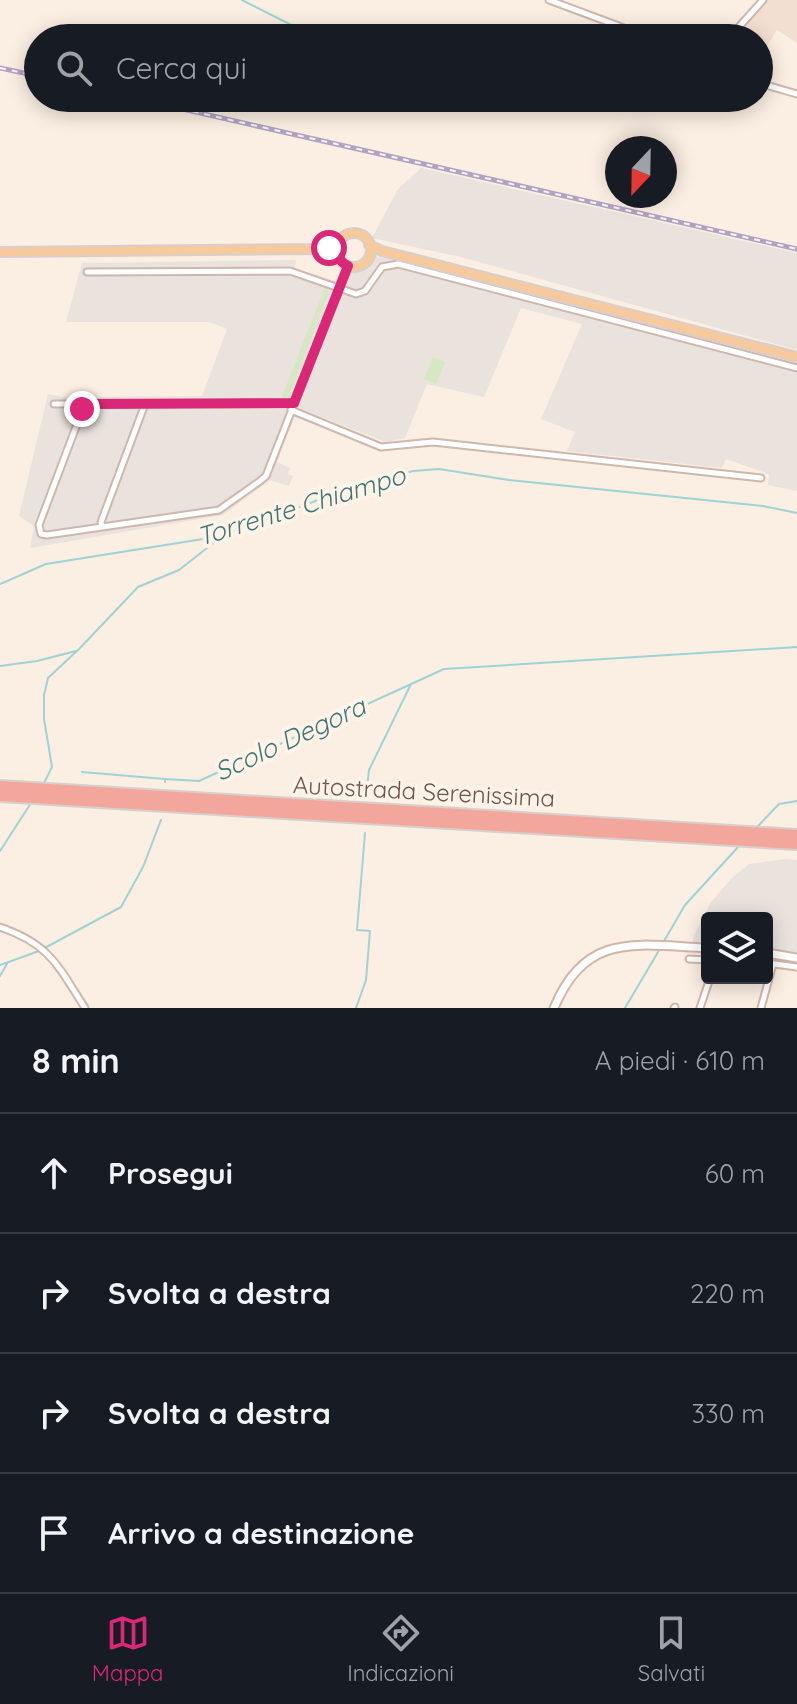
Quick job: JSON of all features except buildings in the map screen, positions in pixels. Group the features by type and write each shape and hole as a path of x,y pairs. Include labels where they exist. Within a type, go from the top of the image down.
{"highway":[{"name":"Autostrada Serenissima","path":"0,786 45,799 797,844"},
{"name":"Autostrada Serenissima","path":"0,796 54,790 797,835"}],"main road":[{"path":"320,249 352,234 363,237 369,245 395,253 797,357"},
{"path":"339,242 339,258"},
{"path":"369,245 369,256"},
{"path":"0,252 320,249 333,252 348,266 358,267 369,256 380,252 395,253"},
{"path":"554,1008 567,981 586,962 612,947 701,948"},
{"path":"773,954 797,958"}],"street":[{"path":"549,0 613,24"},
{"path":"742,24 763,0"},
{"path":"773,87 797,94"},
{"path":"87,272 290,271 356,294 365,291 382,267 398,264 797,368"},
{"path":"82,404 39,525 41,534 219,510 266,476 348,266"},
{"path":"54,404 294,403"},
{"path":"102,527 101,522 145,404"},
{"path":"291,410 381,447 433,442 761,478"},
{"path":"0,927 28,937 46,951 85,1008"},
{"path":"689,959 701,960"},
{"path":"773,963 797,967"},
{"path":"700,1008 708,984"},
{"path":"761,1008 766,984"}],"shaded area":[{"path":"759,0 797,0 797,43 777,30 773,36 773,24 746,24 748,22 744,18"},
{"path":"421,168 797,253 797,350 461,257 372,238 398,189"},
{"path":"375,256 797,365 797,491 768,485 769,475 766,473 726,459 722,468 567,451 575,432 541,419 582,324 521,308 484,397 427,384 405,438 386,442 298,408 277,462 290,468 288,474 293,476 289,486 270,480 223,515 30,548 34,526 19,516 48,394 63,397 202,396 227,329 209,322 66,322 82,263 296,260 295,268 331,282 339,278 342,270 349,273 362,270"},
{"path":"797,860 797,957 773,954 773,912 706,912 732,878 749,864"},
{"path":"701,921 701,948 692,947"}],"green space":[{"path":"325,287 328,294 288,399 281,399"},
{"path":"433,357 445,362 436,384 424,379"}],"waterway":[{"path":"242,0 289,24"},
{"name":"Torrente Chiampo","path":"0,584 46,564 222,536 334,494 413,471 439,469 509,480 763,506 797,513"},
{"path":"43,785 52,767 44,719 48,678 138,587 179,570 221,537"},
{"path":"165,782 165,779 199,781 444,669 797,647"},
{"path":"0,666 76,651"},
{"path":"366,795 369,770 411,684"},
{"path":"82,772 165,779"},
{"path":"757,827 779,804 797,801"},
{"path":"0,851 31,803"},
{"name":"Scolo Degora","path":"0,965 39,951 121,907 143,867 161,820"},
{"path":"356,1008 366,980 370,931 357,930 365,833"},
{"path":"664,941 685,905 739,846"},
{"path":"0,931 8,932"},
{"path":"625,1008 661,947"},
{"path":"0,976 7,964"}],"railway":[{"path":"0,68 24,73"},
{"path":"195,112 797,249"}],"route":[{"path":"82,409 82,404 294,403 348,266 339,258 339,242 329,248"}]}
